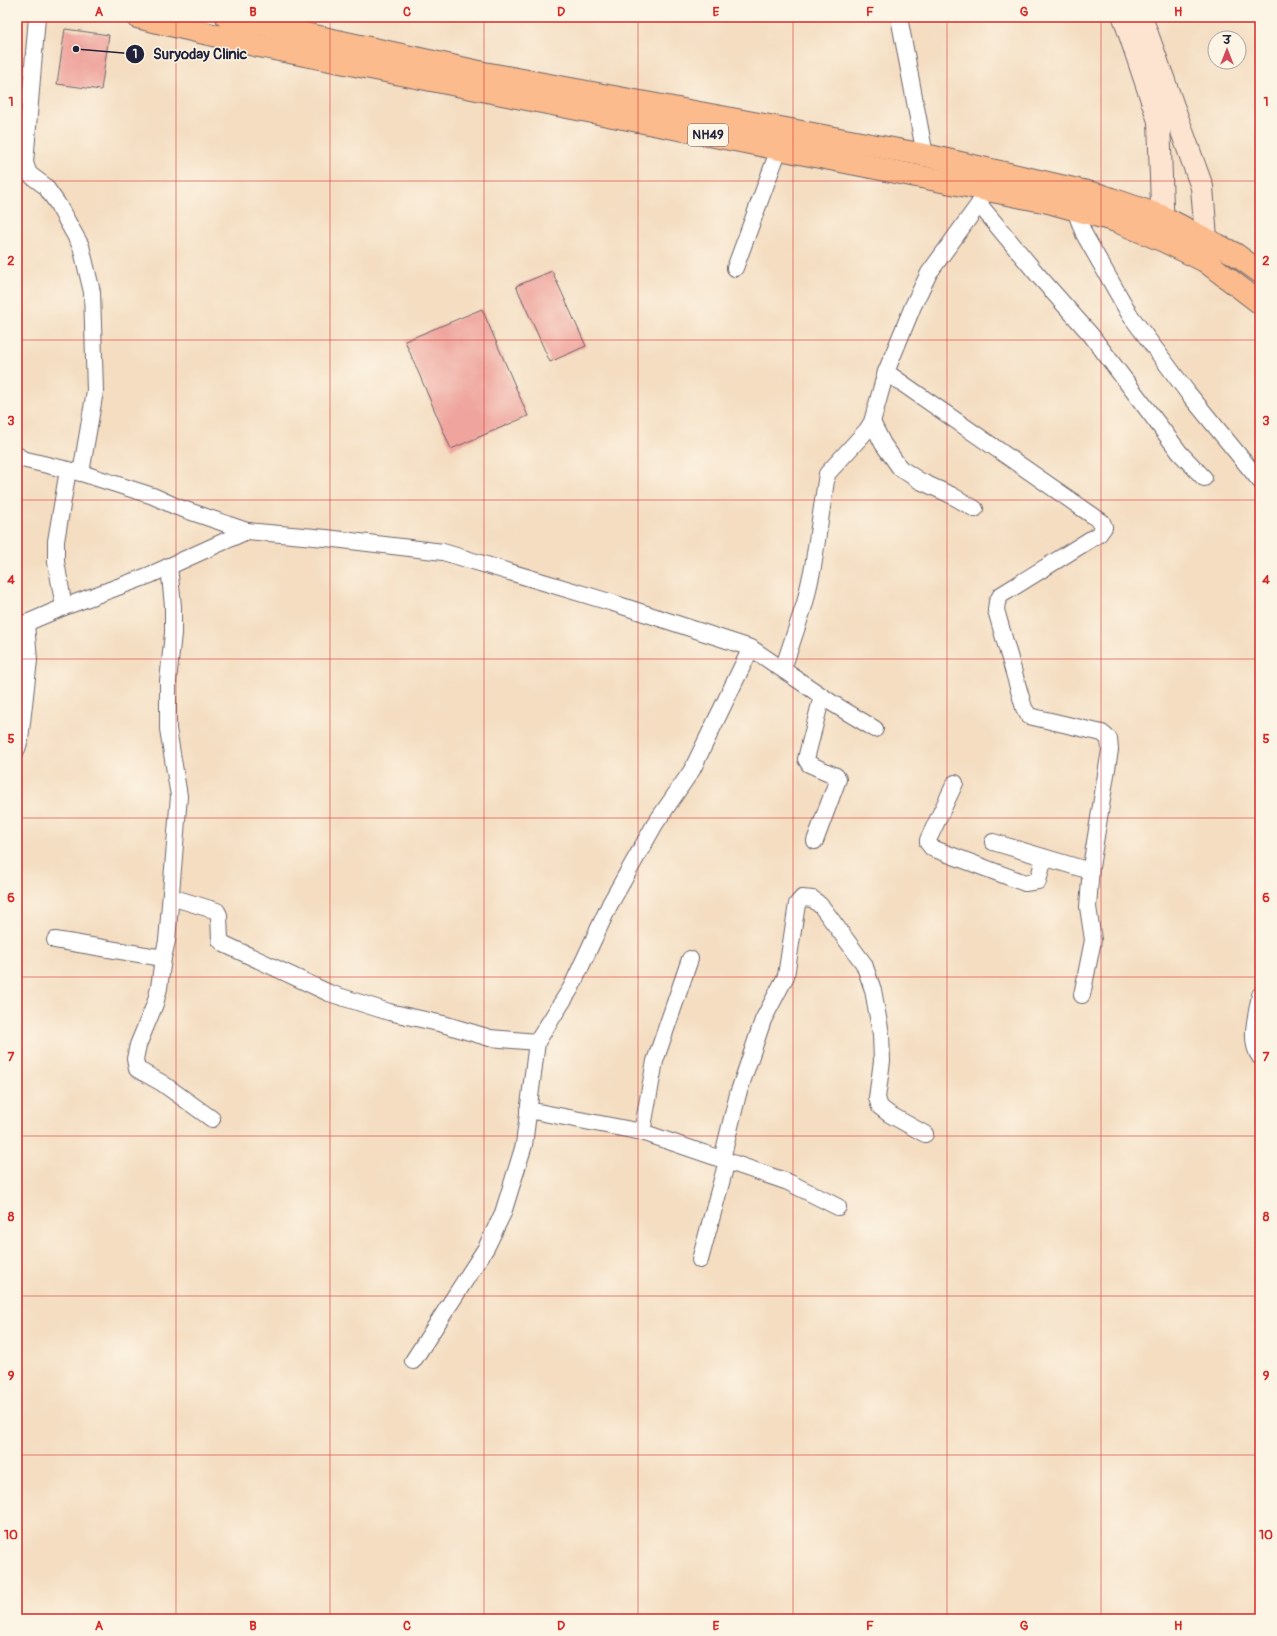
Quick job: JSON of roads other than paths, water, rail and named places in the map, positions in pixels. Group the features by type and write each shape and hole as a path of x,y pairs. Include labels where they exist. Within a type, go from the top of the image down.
{"highway":[{"name":"NH49","path":"137,17 259,46 779,149 982,197 1048,202 1116,221 1164,241 1204,262 1260,303"},
{"name":"NH49","path":"228,17 476,71 925,155 1100,195 1161,216 1235,254 1260,272"}],"main road":[{"path":"1124,17 1159,121 1162,180 1161,216 1164,241"},
{"path":"1141,17 1202,187 1206,238 1204,262"}],"street":[{"path":"37,17 25,163 29,174 44,186 56,203 81,246 92,292 95,391 56,541 56,562 64,607"},
{"path":"899,17 925,155"},
{"path":"735,268 779,149"},
{"path":"783,669 805,603 813,567 827,474 867,430 872,422 886,372 913,306 929,273 982,197 1037,274 1091,335 1180,454 1204,478"},
{"path":"1075,210 1084,234 1130,315 1188,393 1260,481"},
{"path":"886,372 1102,522 1104,527 1098,534 1001,596 997,602 996,610 1024,708 1029,716 1102,733 1109,738 1110,750 1090,871 1088,907 1092,940 1082,995"},
{"path":"872,422 883,444 900,468 920,481 951,495 975,509"},
{"path":"17,455 22,459 74,471 153,496 177,507 247,531 326,538 443,552 620,605 751,648 822,696 875,729"},
{"path":"17,749 20,740 28,660 22,625 64,607 150,575 247,531"},
{"path":"169,566 173,606 168,681 168,728 179,796 167,941 155,1004 138,1045 135,1059 137,1069 162,1083 212,1119"},
{"path":"414,1361 486,1248 503,1213 524,1145 537,1042 571,988 610,904 655,824 692,770 751,648"},
{"path":"815,841 838,779 836,776 810,764 806,759 822,696"},
{"path":"955,783 928,840 928,843 932,848 1025,883 1038,881 1044,858"},
{"path":"993,842 1090,871"},
{"path":"171,897 217,911 219,915 220,940 224,944 329,993 389,1012 443,1024 490,1038 537,1042"},
{"path":"700,1260 725,1160 738,1094 763,1020 786,976 797,904 802,898 813,899 822,907 864,964 873,990 881,1034 882,1061 877,1098 880,1107 925,1134"},
{"path":"55,940 163,958"},
{"path":"642,1132 655,1061 690,959"},
{"path":"1260,995 1254,1039 1255,1051 1260,1057"},
{"path":"528,1110 642,1132 788,1182 838,1207"}],"place":[{"name":"Suryoday Clinic","path":"76,49"}]}
